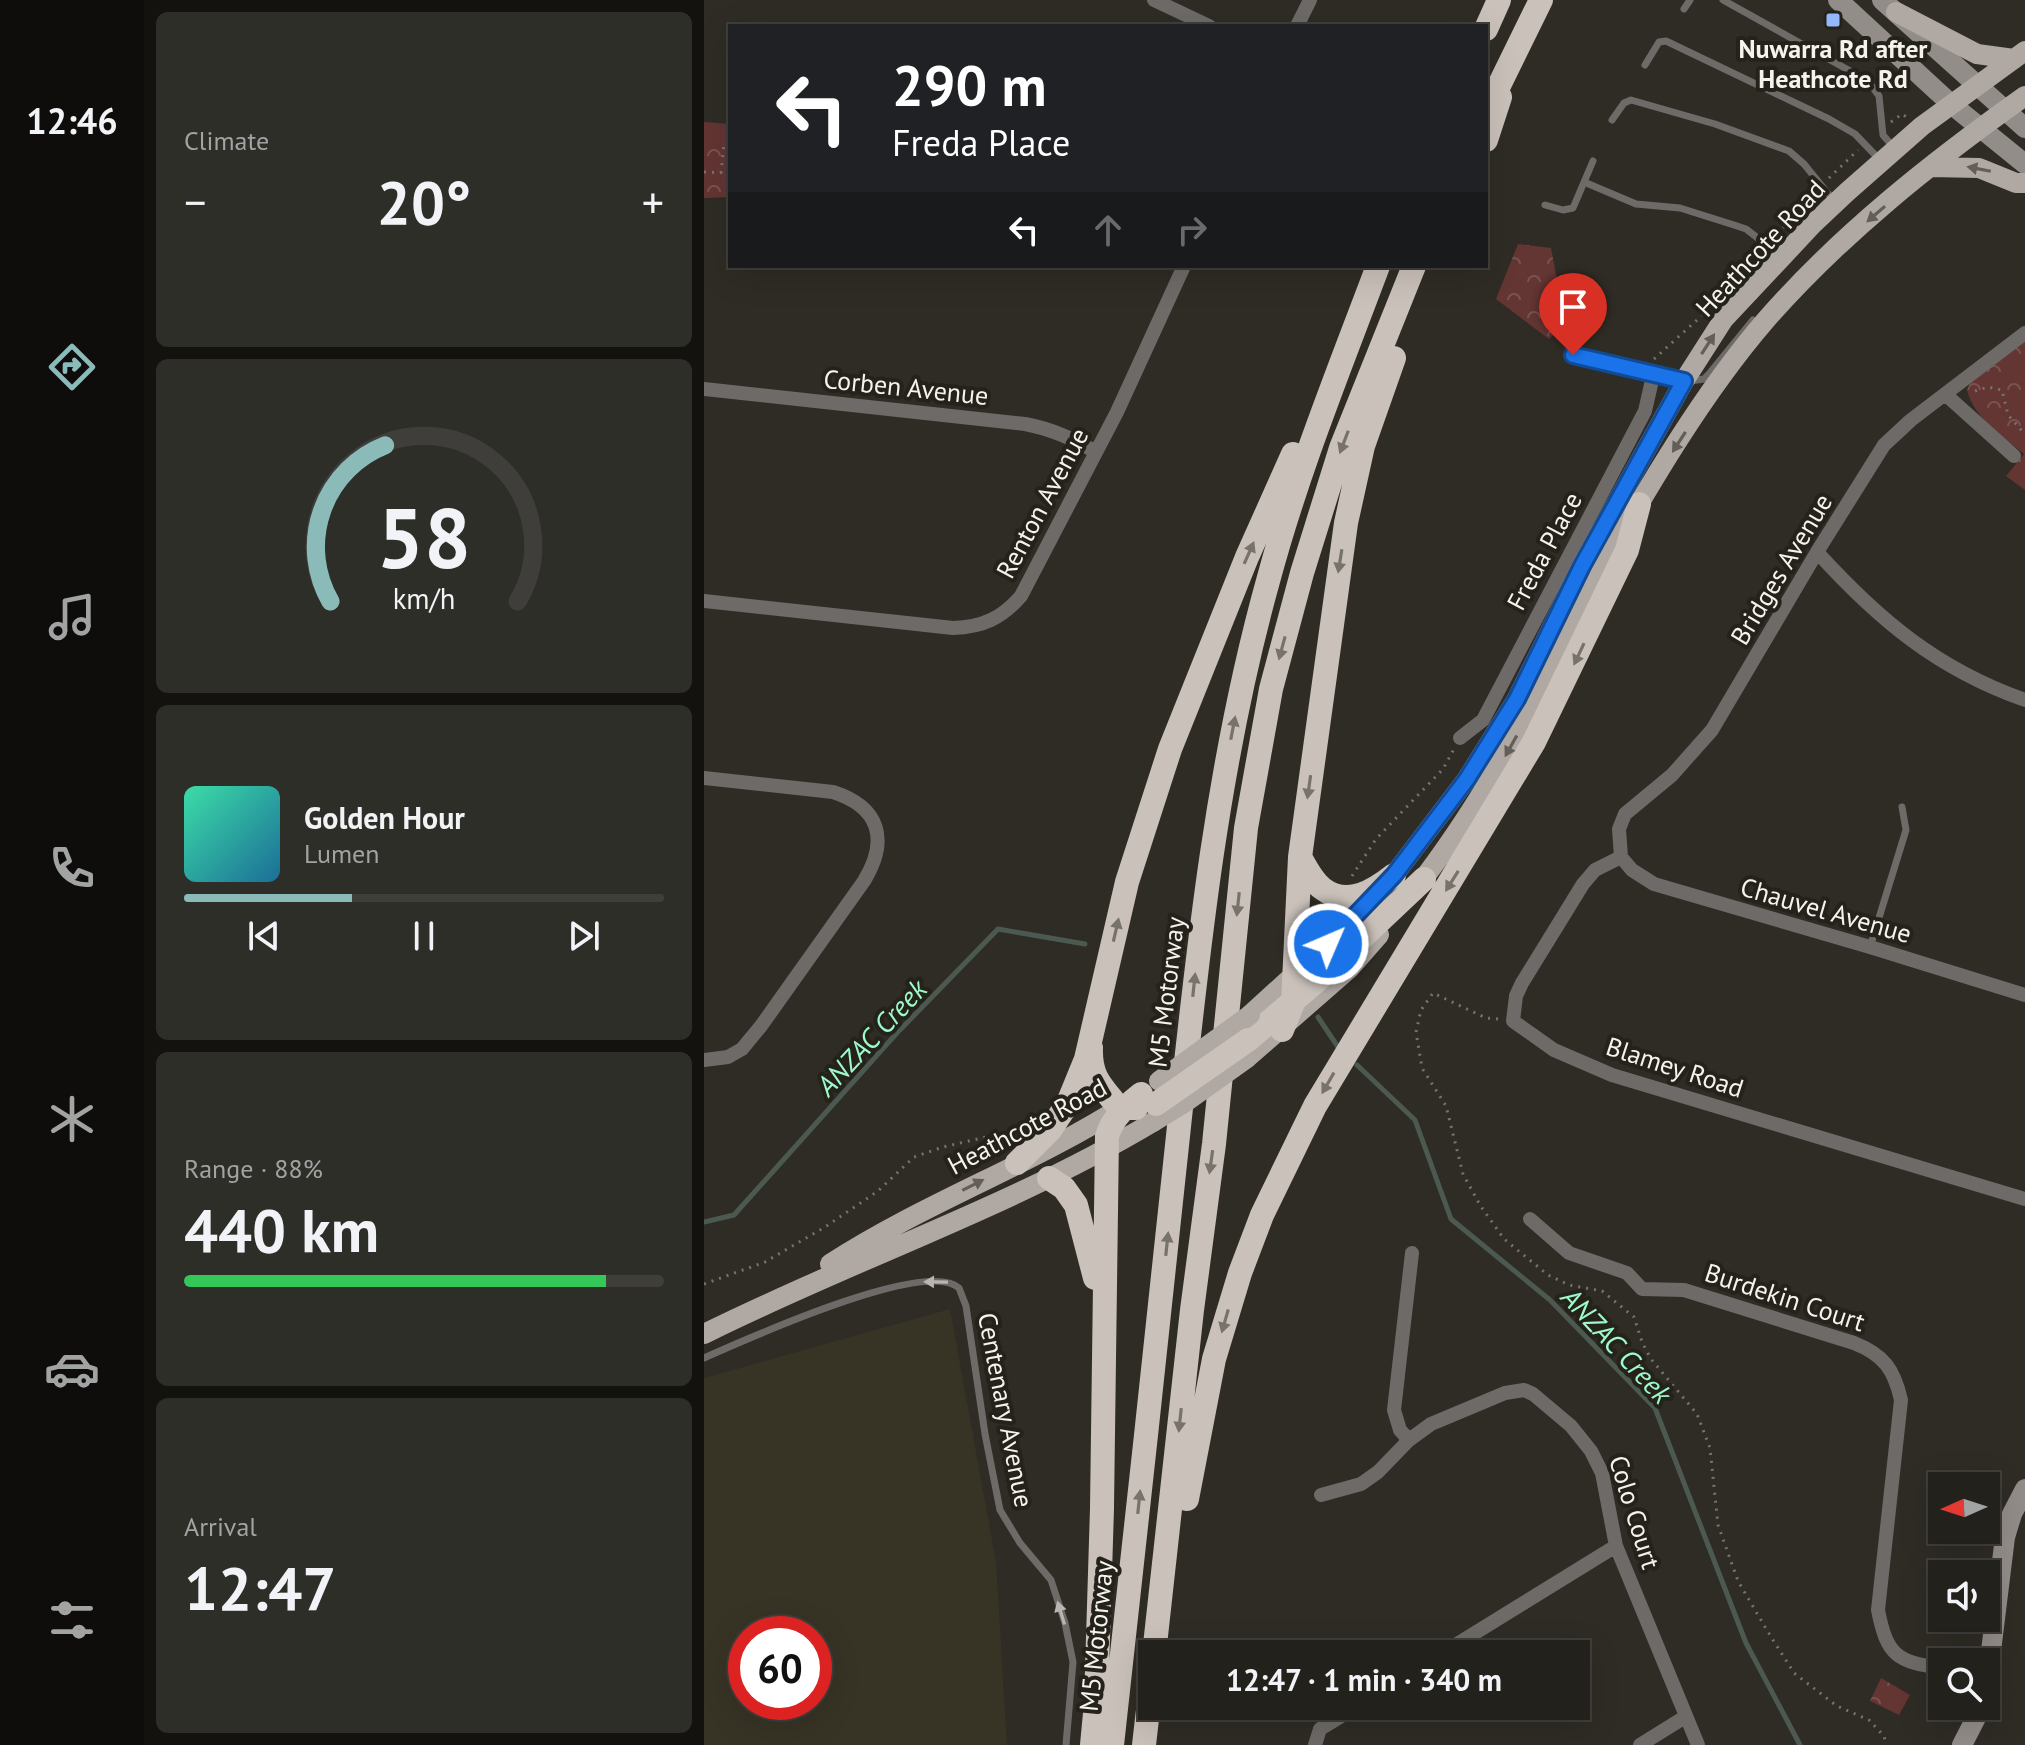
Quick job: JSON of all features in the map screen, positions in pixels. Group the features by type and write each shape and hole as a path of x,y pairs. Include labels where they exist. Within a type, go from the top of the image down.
{"highway":[{"path":"1488,25 1499,0"},
{"path":"1488,108 1541,0"},
{"path":"1488,134 1516,49"},
{"path":"1017,1163 1050,1130 1068,1103 1086,1059 1127,882 1170,749 1247,557 1377,268"},
{"name":"M5 Motorway","path":"1112,1745 1196,973 1221,796 1234,724 1267,582 1305,458 1377,268"},
{"path":"1156,1640 1192,1310 1214,1144 1246,828 1268,705 1302,573 1341,448 1413,268"},
{"path":"1282,1030 1293,1001 1300,857 1334,599 1363,446 1415,299 1429,268"},
{"path":"1164,1640 1192,1466 1214,1359 1240,1273 1262,1215 1327,1084 1534,742 1627,550 1639,504"},
{"path":"1300,857 1316,882 1331,894 1363,896 1394,875"},
{"path":"1092,1745 1101,1535 1107,1150 1110,1126 1142,1103 1177,1092 1248,1049 1293,1001 1424,879"},
{"path":"1091,1033 1091,1064 1095,1078 1142,1103"},
{"path":"1049,1178 1064,1188 1076,1205 1092,1257 1104,1327"},
{"path":"1146,1745 1148,1720"},
{"path":"1146,1745 1150,1720"}],"main road":[{"path":"1838,0 1951,104 2025,164"},
{"path":"1889,6 1977,54 2020,55"},
{"path":"1889,6 2025,128"},
{"name":"Heathcote Road","path":"776,1299 878,1233 1142,1103 1250,1015 1344,929 1394,875 1467,779 1517,699 1582,566 1684,381 1723,320 1835,203 1888,155 1976,85 2020,55"},
{"name":"Heathcote Road","path":"1248,1049 1282,1030 1350,968 1424,879 1482,795 1513,743 1600,572 1639,504 1718,381 1764,322 1822,261 1980,127 2025,96"},
{"path":"1931,167 1979,168 2016,183 2025,183"},
{"name":"Heathcote Road","path":"704,1334 1107,1150"},
{"path":"1991,1648 2005,1537 2025,1489"},
{"path":"1962,1745 1975,1720"}],"street":[{"path":"1154,0 1205,24"},
{"path":"1298,24 1310,0"},
{"name":"Renton Avenue","path":"704,601 953,628 989,623 1008,612 1021,596 1096,452 1183,268"},
{"name":"Bridges Avenue","path":"1621,857 1619,829 1625,814 1672,775 1712,730 1884,445 1911,420 2025,333"},
{"path":"1573,355 1684,381"},
{"name":"Freda Place","path":"1460,738 1483,720 1645,411 1653,376"},
{"name":"Corben Avenue","path":"704,389 1025,424 1071,437 1096,452"},
{"path":"1945,394 2014,456"},
{"path":"1817,552 1858,597 1922,649 1988,685 2025,700"},
{"path":"704,778 833,792 845,796 864,808 876,828 878,840 877,855 864,881 761,1026 742,1049 716,1060 704,1060"},
{"path":"1513,1021 1516,996 1522,983 1583,884 1595,870 1621,857"},
{"name":"Chauvel Avenue","path":"1621,857 1632,870 1654,884 2025,995"},
{"name":"Blamey Road","path":"1513,1021 1554,1050 1612,1075 2025,1199"},
{"name":"Burdekin Court","path":"1530,1219 1569,1253 1627,1273 1642,1289 1684,1290 1854,1343 1873,1350 1887,1364 1896,1379 1901,1400 1878,1610 1882,1631 1890,1647 1904,1661 1928,1665"},
{"path":"1409,1440 1400,1430 1394,1410 1412,1253"},
{"name":"Colo Court","path":"1321,1495 1361,1484 1378,1472 1409,1440 1438,1420 1505,1393 1524,1390 1533,1394 1571,1426 1591,1451 1602,1473 1616,1546 1698,1745"},
{"path":"1464,1640 1616,1546"},
{"path":"1640,1745 1685,1717"},
{"path":"1315,1745 1320,1729 1335,1720"}],"lane":[{"path":"1684,9 1690,0"},
{"path":"1723,0 1868,81 1879,96 1888,155"},
{"path":"1645,65 1659,42 1666,41 1829,119 1888,155"},
{"path":"1612,120 1624,103 1631,100 1784,149 1804,164 1835,203"},
{"path":"1545,205 1563,210 1573,208 1593,161"},
{"path":"1584,182 1636,204 1680,208 1746,229 1782,258"},
{"path":"1684,381 1704,379 1759,313 1802,282"},
{"path":"1870,947 1906,830 1902,807"},
{"name":"Centenary Avenue","path":"704,1358 768,1330 895,1285 946,1282 959,1288 966,1306 1000,1510 1020,1543 1051,1580 1065,1623 1073,1662 1066,1745"}],"path":[{"path":"721,173 724,143"},
{"path":"704,172 728,173"},
{"path":"1957,385 1969,391 1988,387 2002,390 2008,415 2022,431"},
{"path":"1348,878 1353,876 1376,839 1443,769 1460,738"},
{"path":"1513,1021 1486,1018 1433,993 1421,1010 1416,1032 1422,1068 1446,1106 1463,1174 1504,1239 1548,1275 1569,1285 1602,1291 1634,1317 1651,1359 1697,1414 1710,1448 1718,1525 1738,1581 1768,1632 1794,1673 1837,1706 1869,1720 1884,1736 1886,1745"},
{"path":"704,1284 765,1262 825,1227 878,1191 914,1157 1008,1132 1034,1118"}],"shaded area":[{"path":"950,1309 996,1562 1007,1745 704,1745 704,1378"}],"green space":[{"path":"704,122 728,124 728,197 704,198"},
{"path":"1518,244 1551,248 1566,327 1549,339 1496,299"},
{"path":"2025,339 2025,490 2006,476 2024,454 1982,418 1967,390 1972,379"},
{"path":"1881,1678 1910,1695 1899,1715 1870,1701"}],"waterway":[{"name":"ANZAC Creek","path":"704,1222 734,1215 896,1034 998,929 1085,944"},
{"name":"ANZAC Creek","path":"1318,1017 1338,1047"},
{"name":"ANZAC Creek","path":"1357,1065 1415,1120 1451,1219 1550,1300 1655,1408 1746,1643 1800,1745"}],"place":[{"name":"Nuwarra Rd after Heathcote Rd","path":"1833,20"}],"route":[{"path":"1328,944 1394,875 1467,779 1517,699 1582,566 1684,381 1573,355"}]}
